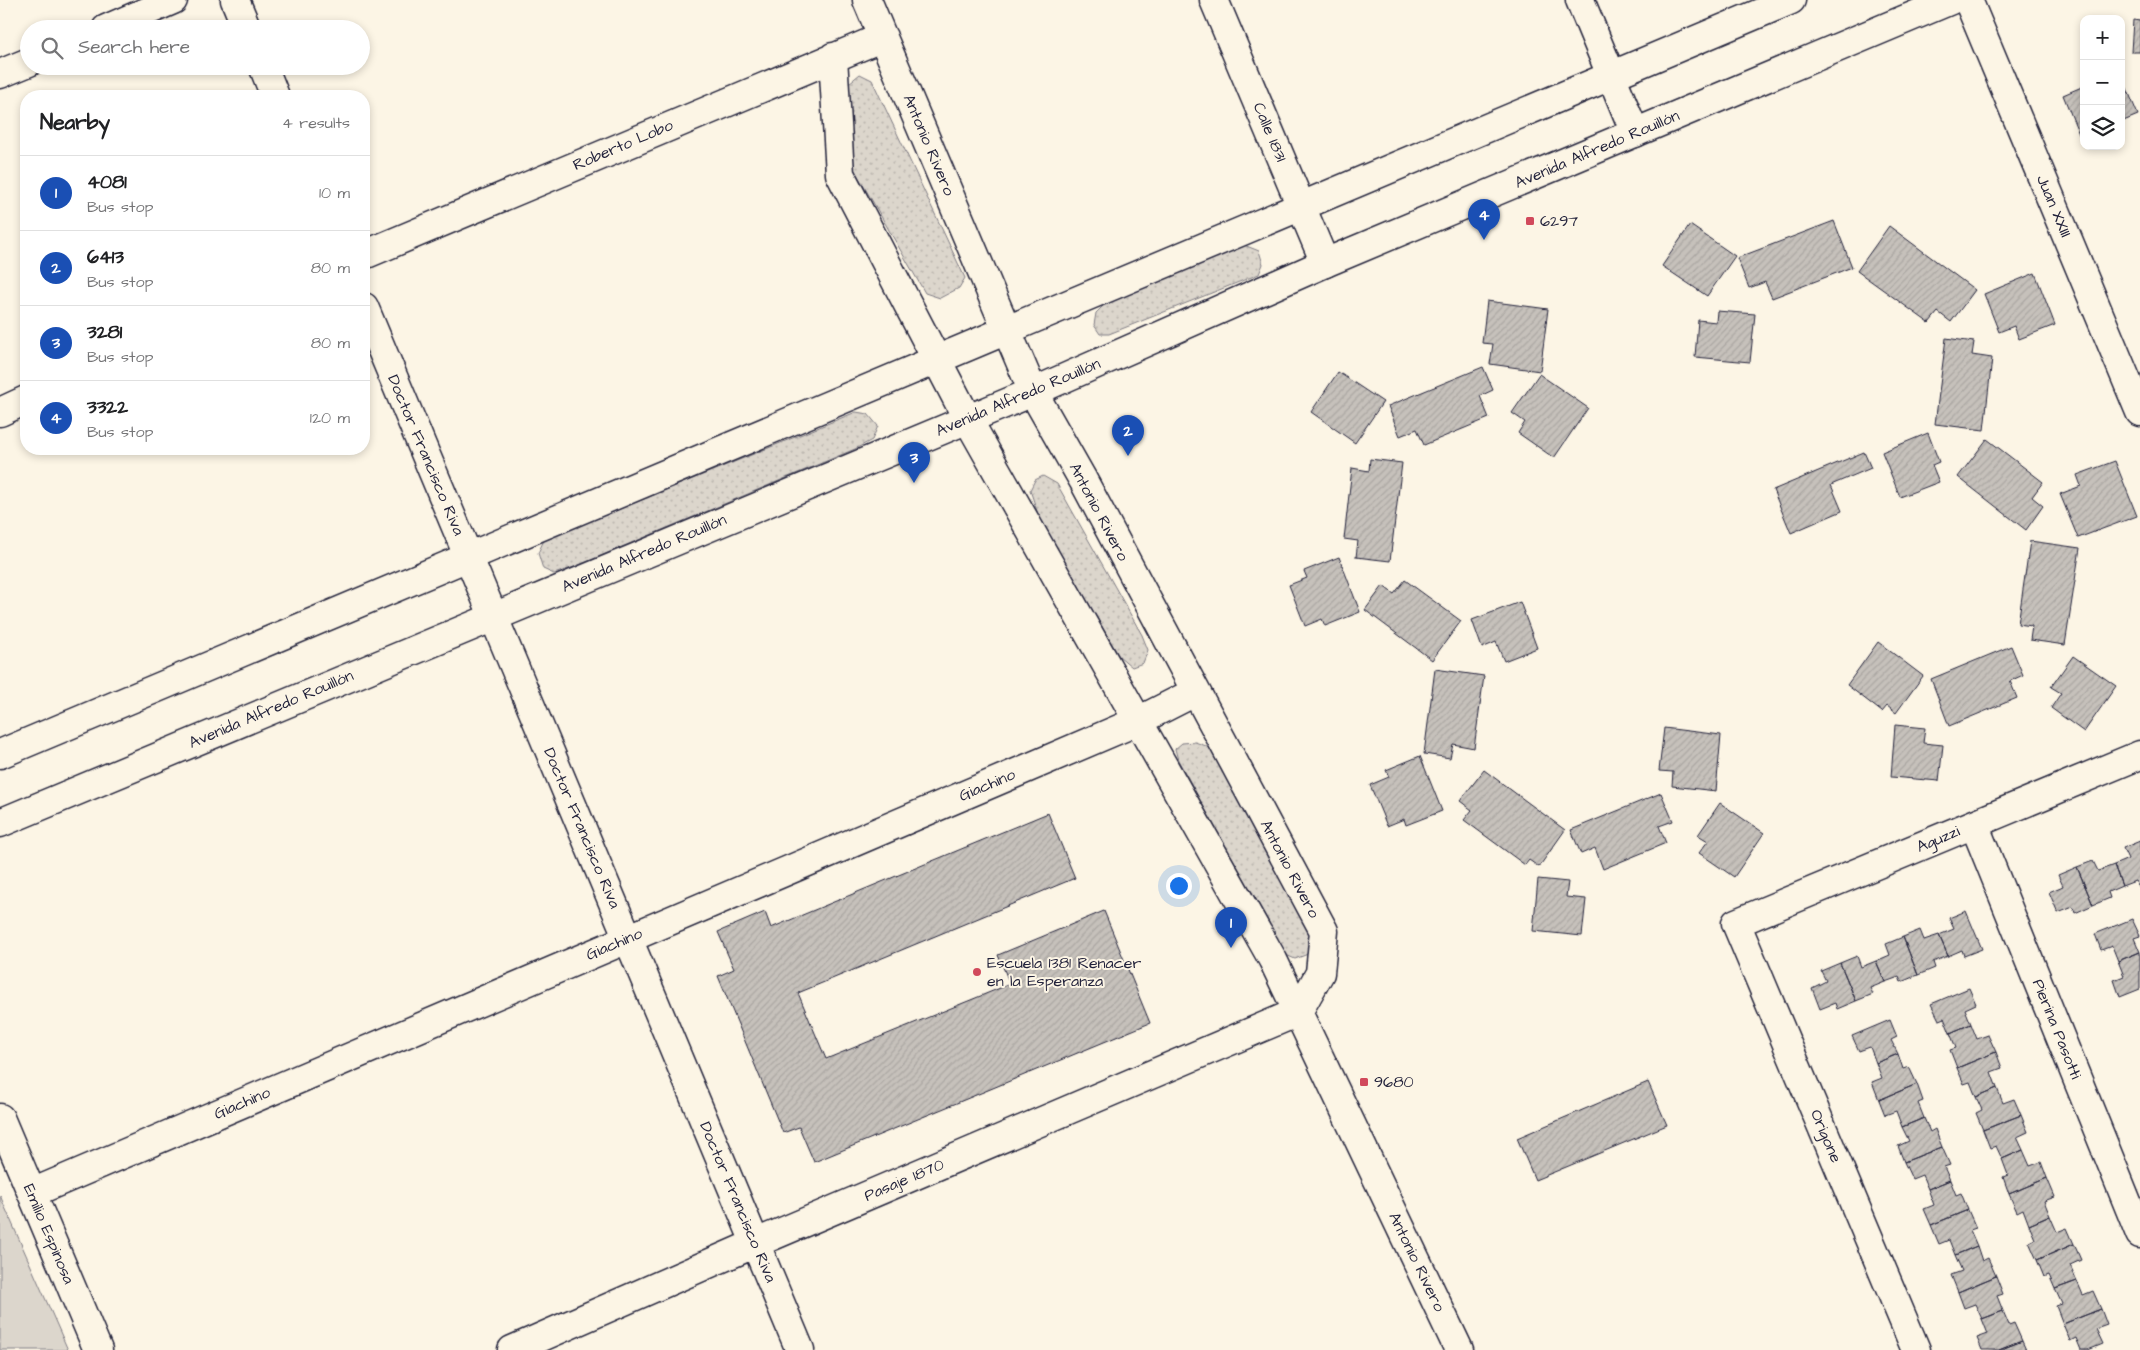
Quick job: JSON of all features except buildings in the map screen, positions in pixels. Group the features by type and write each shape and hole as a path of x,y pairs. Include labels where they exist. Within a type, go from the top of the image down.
{"street":[{"path":"127,20 173,0"},
{"path":"235,0 243,20"},
{"name":"Antonio Rivero","path":"867,0 1033,392 1083,480 1324,931 1320,973 1298,1012"},
{"name":"Calle 1831","path":"1214,0 1325,263"},
{"path":"1580,0 1635,133"},
{"path":"0,754 1792,0"},
{"name":"Avenida Alfredo Rouillón","path":"0,823 1033,392 1325,263 1951,0"},
{"name":"Juan XXIII","path":"1968,0 2140,412"},
{"name":"Roberto Lobo","path":"370,252 833,56 883,37"},
{"name":"Antonio Rivero","path":"833,56 840,174 967,418 1273,960 1459,1350"},
{"path":"0,74 20,66"},
{"path":"267,75 273,90"},
{"name":"Doctor Francisco Riva","path":"370,321 800,1350"},
{"path":"0,412 20,403"},
{"name":"Giachino","path":"32,1193 1138,721 1196,692"},
{"name":"Aguzzi","path":"1736,923 2140,755"},
{"name":"Pierina Pasotti","path":"1974,824 2140,1234"},
{"name":"Origone","path":"1736,923 1916,1350"},
{"name":"Pasaje 1870","path":"512,1350 756,1243 1298,1012"},
{"name":"Emilio Espinosa","path":"0,1118 98,1350"}],"shaded area":[{"path":"860,74 872,80 965,278 959,288 940,298 925,293 854,169 849,83"},
{"path":"1244,245 1259,251 1263,264 1259,274 1109,334 1100,334 1094,325 1096,313 1105,304"},
{"path":"856,412 868,414 878,426 872,440 855,449 574,567 554,574 543,569 538,553 544,540"},
{"path":"1043,476 1057,484 1142,635 1148,650 1143,663 1132,667 1119,656 1039,517 1030,490 1035,480"},
{"path":"1195,742 1209,747 1305,921 1313,942 1308,954 1295,959 1286,955 1178,760 1175,749 1182,743"},
{"path":"0,1195 4,1205 68,1350 0,1350"}],"place":[{"name":"6297","path":"1530,221"},
{"name":"3322","path":"1484,240"},
{"name":"6413","path":"1128,456"},
{"name":"3281","path":"914,483"},
{"name":"4081","path":"1231,948"},
{"name":"Escuela 1381 Renacer en la Esperanza","path":"977,972"},
{"name":"9680","path":"1364,1082"}]}
